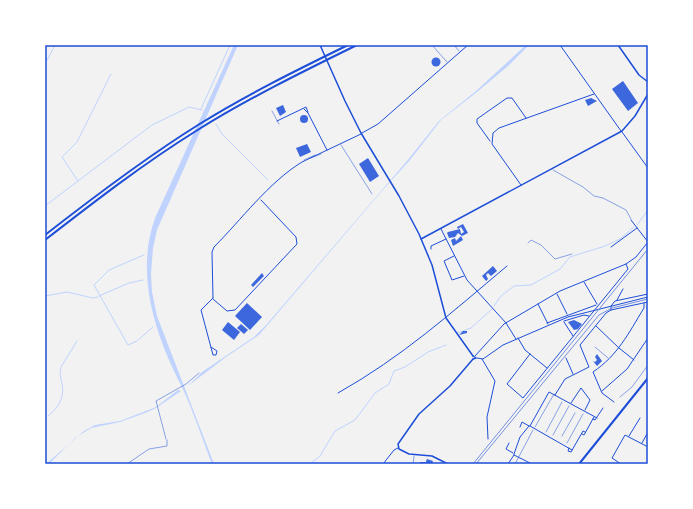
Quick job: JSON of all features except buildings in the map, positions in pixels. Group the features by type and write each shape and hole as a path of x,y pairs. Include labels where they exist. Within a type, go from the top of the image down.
{"main road":[{"path":"320,45 361,134 389,179 421,238 432,265 446,318 475,357 450,386 419,414 399,443 399,448 405,453 414,455 430,455 448,464"},
{"path":"45,235 119,178 198,125 274,82 348,45"},
{"path":"45,240 121,182 195,131 273,87 357,45"},
{"path":"618,45 637,72 648,82"},
{"path":"421,238 622,131 635,116 648,94"},
{"path":"579,464 648,378"}],"street":[{"path":"211,347 216,350 217,353 214,355 211,347 201,310 213,298 213,249 278,181 303,161 361,134 378,124 468,45"},
{"path":"560,45 648,168"},
{"path":"491,142 492,135 495,130 595,94"},
{"path":"522,185 477,123 477,119 507,98 512,98 527,118"},
{"path":"277,120 299,109 304,109 307,107 308,113"},
{"path":"304,109 308,113 327,150"},
{"path":"213,298 227,311 235,310 297,244 296,237 260,199"},
{"path":"488,439 487,417 495,381 482,359 475,357 496,330 506,323 557,293 626,264 635,258 648,242 631,220"},
{"path":"441,228 464,276 506,323 525,350 548,368"},
{"path":"611,247 637,228"},
{"path":"431,249 431,246 446,239"},
{"path":"454,256 444,261 452,280 464,276"},
{"path":"530,354 507,384 523,398 597,305 628,270 626,264"},
{"path":"338,393 403,352 446,318 507,266"},
{"path":"584,282 597,305"},
{"path":"554,394 564,379 589,367 580,345 611,310 611,306 617,300 623,289"},
{"path":"557,293 567,315"},
{"path":"617,300 648,294"},
{"path":"563,320 565,318 648,297"},
{"path":"611,310 648,302"},
{"path":"614,402 601,391 593,374 610,360 619,348 644,308 644,303"},
{"path":"538,304 548,324"},
{"path":"482,359 495,349 567,315 597,305"},
{"path":"548,324 584,315 589,316"},
{"path":"563,320 573,336"},
{"path":"596,326 634,360"},
{"path":"601,391 624,373 648,338"},
{"path":"566,358 573,374"},
{"path":"571,403 581,388 590,400 585,411"},
{"path":"508,464 514,454 520,437 530,426 547,393 550,392 554,394 597,418"},
{"path":"593,419 596,420 603,408"},
{"path":"520,427 522,422 572,450 582,434 584,435 586,432 594,416"},
{"path":"629,436 640,418"},
{"path":"642,443 648,432"},
{"path":"621,464 614,461 613,457 625,435 648,447"},
{"path":"509,443 506,449 532,464"},
{"path":"383,464 394,450 399,448"}],"lane":[{"path":"432,45 448,63"},
{"path":"454,45 460,52"},
{"path":"272,111 279,124"},
{"path":"340,144 372,194"},
{"path":"309,158 319,156 322,152"},
{"path":"303,161 306,157 317,155"},
{"path":"552,169 594,196 604,198 626,210 631,220"},
{"path":"595,347 610,360"},
{"path":"166,439 157,401 185,384 199,372"},
{"path":"515,464 554,394"},
{"path":"414,455 414,464"}],"path":[{"path":"528,243 532,240 555,259 572,254"},
{"path":"620,397 632,387 648,365"},
{"path":"545,435 564,400"},
{"path":"552,438 571,403"},
{"path":"565,446 585,411"},
{"path":"562,436 575,413"},
{"path":"127,464 146,451 166,446 166,439"}],"water":[{"path":"234,45 238,45 157,230 153,248 151,274 152,292 157,316 214,464 212,464 190,404 163,345 156,325 148,282 147,261 149,239 155,218"},
{"path":"526,45 529,45 508,66 441,120 410,160 259,335 226,357 188,386 202,372 254,337 267,324 407,161 439,121 476,91"},
{"path":"178,390 181,391 156,408 145,413 120,422 91,428 78,436 95,425 120,421 156,407"},
{"path":"69,444 49,464 46,464"}],"waterway":[{"path":"45,64 55,45"},
{"path":"201,109 230,45"},
{"path":"78,181 62,157 77,142 111,74"},
{"path":"45,206 152,125 189,107 202,110"},
{"path":"216,124 222,134 249,161"},
{"path":"250,162 268,180"},
{"path":"637,225 648,210"},
{"path":"494,306 501,296 514,286 531,285 560,269 570,257 605,246 620,239 634,227"},
{"path":"144,255 109,270 94,285 128,345 137,341 153,327"},
{"path":"99,296 129,283 143,280"},
{"path":"45,296 67,292 93,298 98,297"},
{"path":"457,333 471,328 492,309"},
{"path":"61,367 77,341"},
{"path":"310,464 320,456 335,431 355,420 375,393 389,384 394,371 405,367 428,352 446,345"},
{"path":"48,416 55,410 62,398 63,389 60,374 61,368"}],"tram line":[{"path":"476,464 599,315 612,308 648,299"}],"railway":[{"path":"473,464 648,249"}]}
